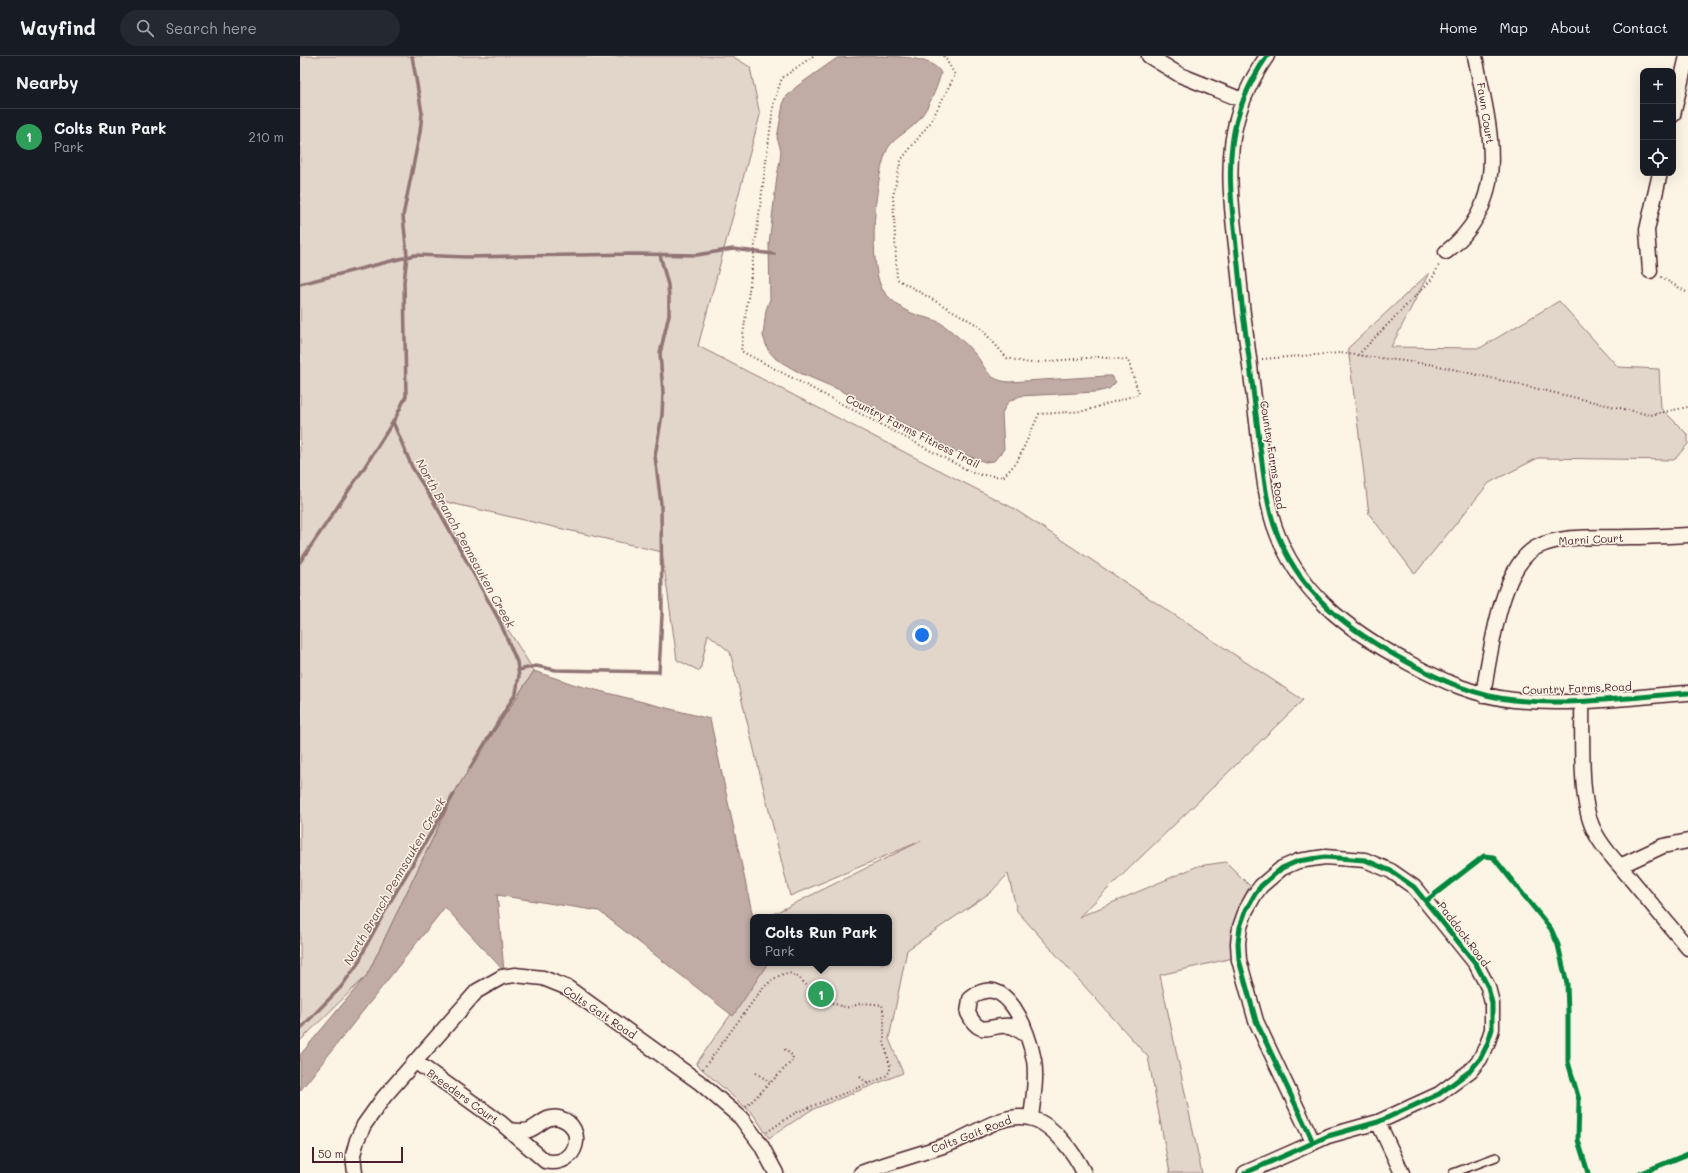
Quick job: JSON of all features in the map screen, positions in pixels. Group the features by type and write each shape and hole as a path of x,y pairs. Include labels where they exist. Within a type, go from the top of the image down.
{"street":[{"path":"1149,56 1180,75 1242,100"},
{"name":"Country Farms Road","path":"1267,56 1242,100 1231,141 1230,179 1232,211 1266,486 1274,525 1281,543 1300,576 1312,592 1352,630 1425,672 1464,689 1483,695 1527,701 1582,700 1688,693"},
{"name":"Fawn Court","path":"1446,252 1459,242 1477,217 1484,202 1492,168 1491,132 1475,56"},
{"path":"1676,104 1687,56"},
{"path":"1650,271 1647,230 1659,176"},
{"name":"Marni Court","path":"1483,695 1503,600 1510,579 1524,557 1537,547 1563,539 1688,535"},
{"path":"1582,700 1583,756 1587,810 1591,825 1598,839 1688,948"},
{"path":"1620,866 1663,846 1688,841"},
{"name":"Paddock Road","path":"1246,1173 1313,1142 1328,1136 1378,1122 1439,1094 1464,1077 1480,1059 1492,1029 1493,1011 1488,987 1481,972 1462,946 1420,894 1398,875 1365,860 1333,857 1298,861 1275,873 1255,894 1242,918 1238,951 1256,1021 1313,1142"},
{"name":"Colts Gait Road","path":"355,1173 353,1156 364,1126 384,1097 477,991 502,977 515,975 542,978 568,988 696,1080 737,1115 758,1140 776,1173"},
{"path":"1026,1035 1031,1048 1035,1072 1031,1118 1042,1124 1060,1138 1076,1157 1084,1173"},
{"name":"Breeders Court","path":"416,1062 510,1130"},
{"name":"Colts Gait Road","path":"861,1173 957,1141 1009,1119 1022,1117 1031,1118"},
{"path":"1378,1122 1402,1173"}],"lane":[{"path":"1453,1173 1496,1157"}],"path":[{"path":"1358,355 1432,279 1446,252"},
{"path":"1650,271 1688,293"},
{"path":"1262,360 1340,353 1435,365 1650,415 1688,407"},
{"path":"696,1080 762,988 769,982 786,973 792,973 799,977 818,995 831,1002 846,1007 860,1004 882,1005 884,1016 884,1042 890,1066 890,1071 885,1077 795,1113 758,1140"},
{"path":"737,1115 792,1061 793,1056 783,1048"},
{"path":"756,1073 770,1083"},
{"path":"860,1077 869,1084"}],"shaded area":[{"path":"300,56 732,56 750,67 760,115 698,346 1013,508 1303,700 1079,917 1198,866 1226,862 1257,893 1237,957 1160,975 1202,1173 1170,1173 1148,1057 1017,911 1008,874 991,892 907,950 889,1039 903,1073 811,1110 769,1138 753,1114 696,1064 765,966 892,966 892,914 773,914 921,841 790,896 730,652 708,634 700,671 677,660 662,552 442,501 472,572 534,671 457,788 367,975 300,1041"},
{"path":"891,56 921,60 930,63 941,73 935,92 925,111 914,125 891,144 883,160 876,199 874,244 879,282 885,293 894,302 906,310 917,315 936,320 946,327 968,346 988,373 996,379 1009,382 1111,376 1116,382 1109,389 1096,392 1020,396 1008,402 1002,413 1004,449 994,461 985,462 957,452 840,390 800,373 776,359 768,350 763,336 766,310 770,299 769,244 781,150 777,138 784,99 796,87 837,58"},
{"path":"1429,273 1391,347 1480,348 1559,301 1618,367 1659,369 1661,408 1688,435 1688,444 1674,460 1538,458 1489,483 1415,574 1369,514 1348,348"},
{"path":"534,671 576,685 710,719 752,914 750,914 750,966 766,966 733,1016 599,911 497,895 504,971 445,907 300,1091 300,1055 367,975 457,788"}],"waterway":[{"name":"North Branch Pennsauken Creek","path":"300,562 364,468 396,417 406,396 404,282 407,256 403,216 420,132 422,113 412,56"},
{"path":"300,284 415,255 466,257 634,254 697,255 733,249 774,254"},
{"path":"519,670 536,666 556,670 659,672 662,615 661,504 655,456 662,415 663,393 660,353 669,315 668,285 660,255"},
{"name":"North Branch Pennsauken Creek","path":"393,422 412,467 438,509 500,622 517,662 519,676 516,693 470,768"},
{"name":"North Branch Pennsauken Creek","path":"300,1029 341,987 359,962 390,902 454,794"}],"cycle path":[{"path":"1267,56 1253,78 1243,100 1236,121 1232,143 1231,165 1232,211 1243,314 1266,493 1274,525 1284,549 1296,571 1328,608 1366,638 1421,670 1460,687 1500,698 1536,702 1601,700 1688,693"},
{"path":"1426,901 1484,856 1493,857 1551,929 1558,945 1567,984 1568,1062 1579,1100 1578,1140 1588,1173"},
{"path":"1245,1173 1328,1136 1378,1122 1439,1094 1470,1071 1480,1059 1487,1045 1492,1029 1492,1003 1488,987 1476,964 1414,887 1391,871 1365,860 1325,857 1298,861 1282,868 1261,886 1255,894 1246,910 1240,927 1238,943 1239,960 1256,1021 1313,1142"},
{"path":"1641,1173 1688,1154"}],"place":[{"name":"Colts Run Park","path":"821,994"}]}
